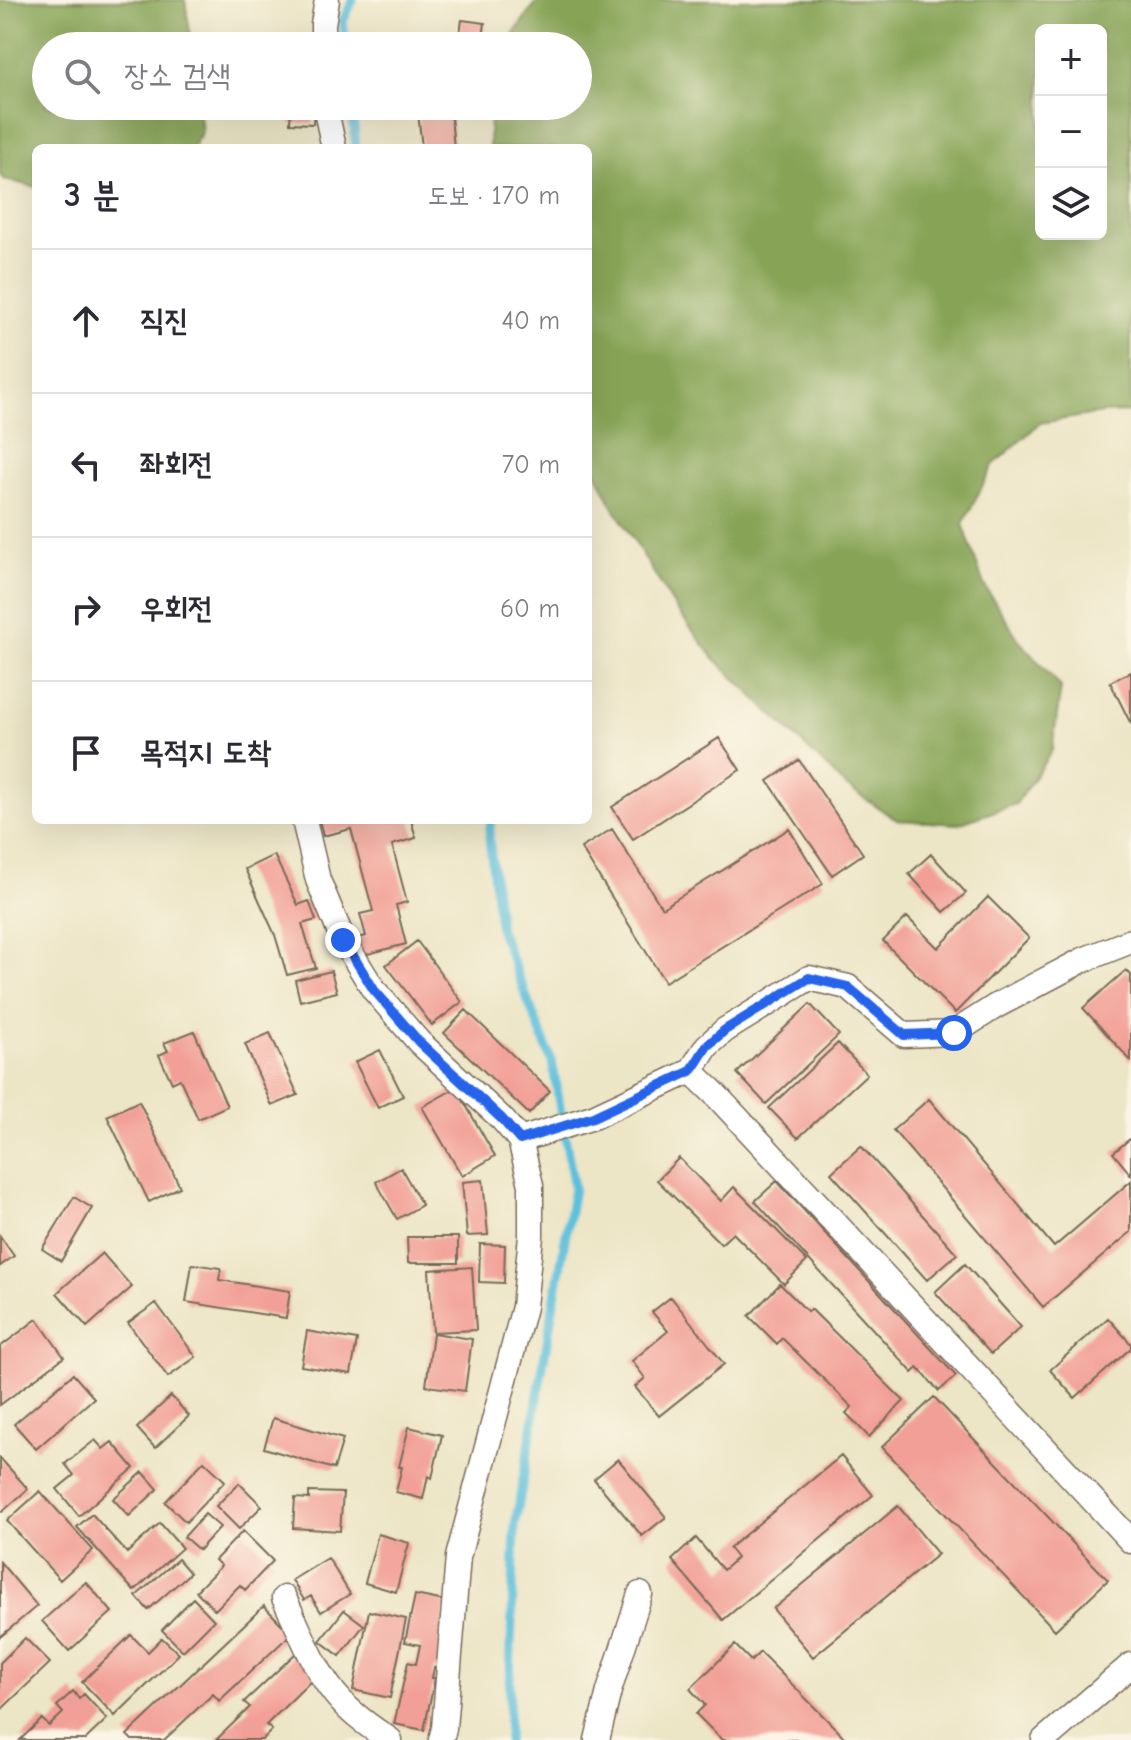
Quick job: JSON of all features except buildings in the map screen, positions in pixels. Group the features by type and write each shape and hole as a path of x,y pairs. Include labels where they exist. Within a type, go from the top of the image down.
{"street":[{"path":"323,32 327,0"},
{"path":"328,120 333,144"},
{"path":"305,824 318,880 343,940 374,990 419,1042 502,1119 520,1140 531,1185 531,1236 524,1307 458,1557 441,1740"},
{"path":"520,1140 593,1117 691,1071 707,1046 725,1030 809,978 848,987 904,1035 954,1033 996,1006 1083,960 1131,941"},
{"path":"691,1071 1131,1541"},
{"path":"597,1740 640,1594"},
{"path":"284,1598 321,1674 341,1701 367,1725 390,1740"},
{"path":"1044,1740 1131,1665"}],"green space":[{"path":"0,0 185,0 190,32 32,32 32,120 201,120 202,132 194,144 32,144 32,186 0,176"},
{"path":"538,0 1131,0 1131,412 1102,413 1040,423 993,465 963,524 984,585 1019,640 1061,687 1052,751 1016,804 958,824 897,820 847,787 714,658 676,609 611,503 592,464 592,144 489,144 490,120 592,120 592,32 515,32"}],"waterway":[{"path":"344,32 343,21 353,0"},
{"path":"353,120 356,144"},
{"path":"491,824 489,837 500,930 552,1061 574,1188 515,1526 508,1740"}],"route":[{"path":"343,940 374,990 419,1042 502,1119 520,1140 593,1117 691,1071 707,1046 725,1030 809,978 848,987 904,1035 954,1033"}]}
